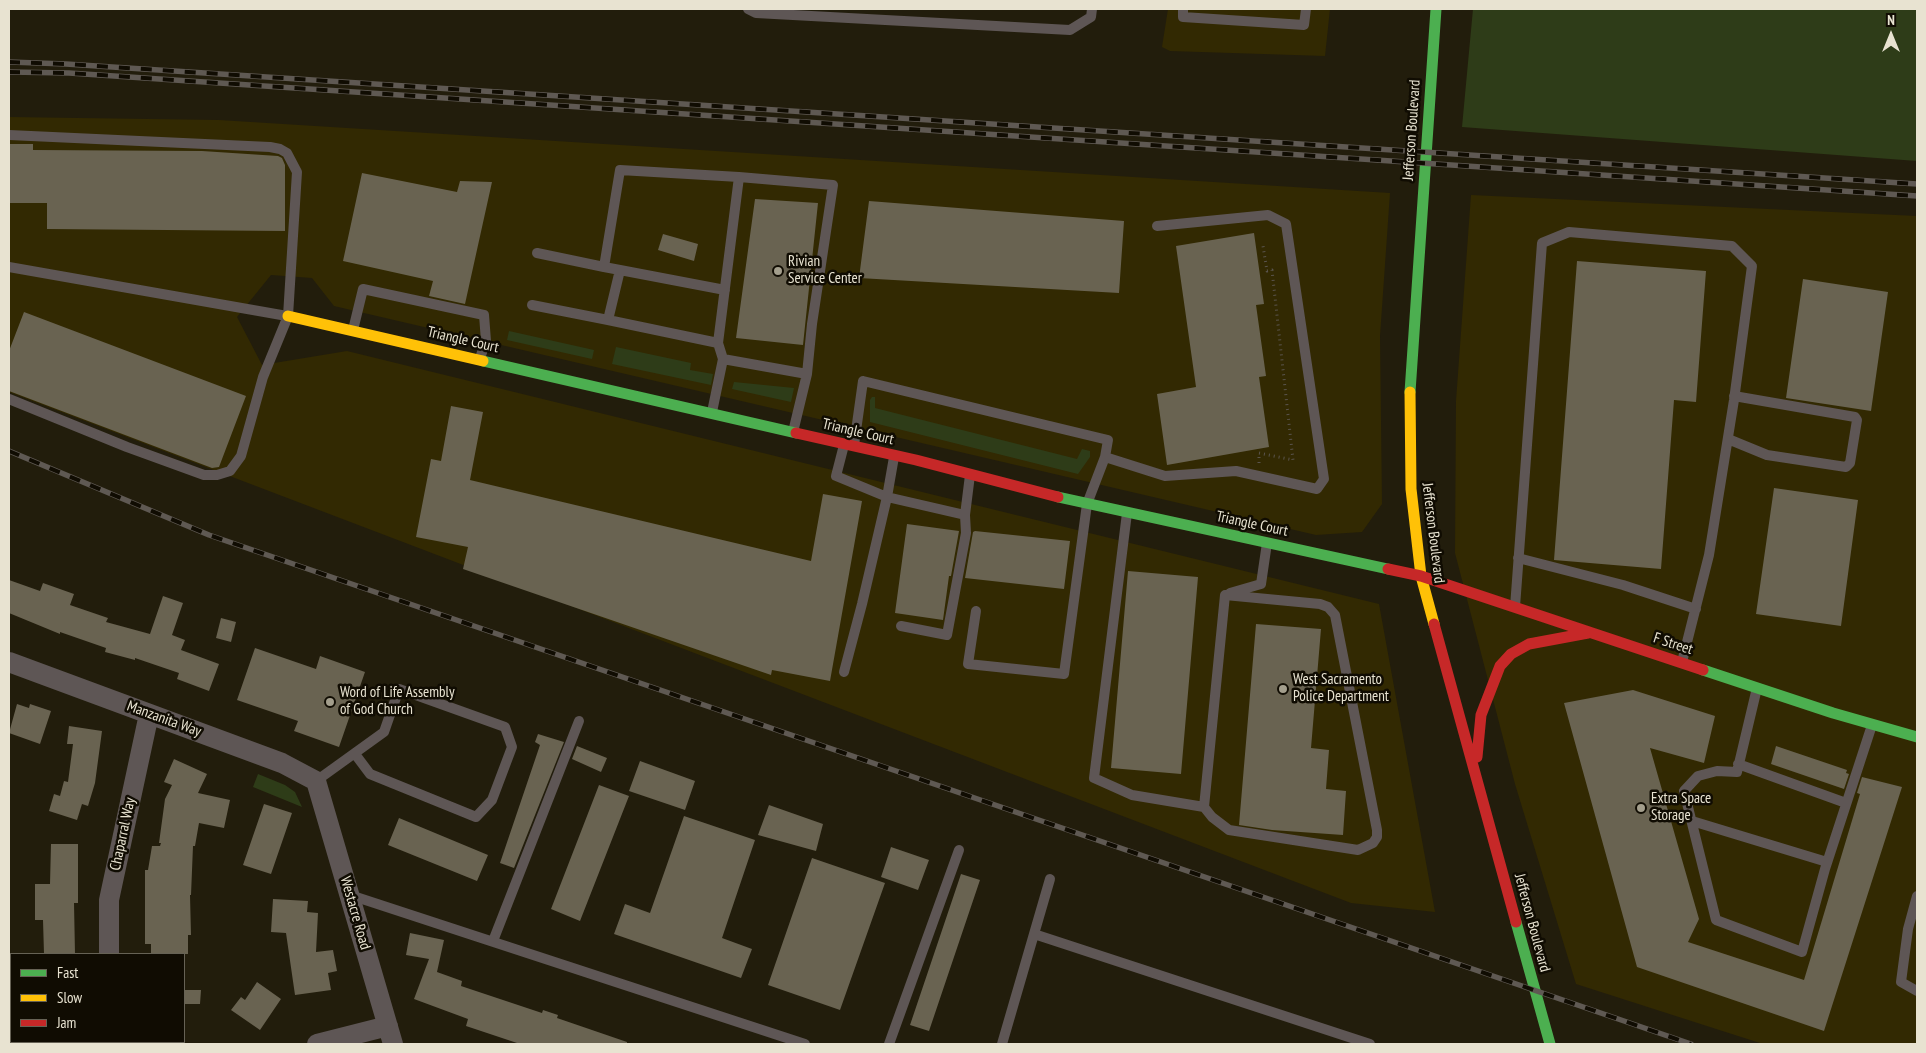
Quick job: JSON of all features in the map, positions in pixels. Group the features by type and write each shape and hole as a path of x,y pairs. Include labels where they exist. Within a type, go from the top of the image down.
{"street":[{"name":"Jefferson Boulevard","path":"1436,9 1410,399 1411,489 1421,576 1550,1044"},
{"name":"Triangle Court","path":"288,316 849,445 1087,504 1421,576"},
{"name":"F Street","path":"1421,576 1757,688 1917,737"},
{"path":"1475,774 1481,715 1500,666 1511,654 1529,644 1592,633"},
{"name":"Manzanita Way","path":"9,662 282,763 316,781"},
{"name":"Chaparral Way","path":"109,953 109,900 149,714"},
{"name":"Westacre Road","path":"316,781 391,1038"},
{"path":"317,1044 391,1038"}],"lane":[{"path":"748,9 756,13 1070,30 1091,17 1092,9"},
{"path":"1184,9 1183,17 1304,25 1306,9"},
{"path":"9,135 228,144 280,148 287,153 296,172 288,316 263,377 241,456 230,471 217,475 204,475 9,399"},
{"path":"604,267 620,170 833,185 812,324 807,374 793,432"},
{"path":"712,413 723,359 718,343 739,177"},
{"path":"1105,457 1165,476 1236,471 1317,489 1324,479 1286,224 1268,215 1157,226"},
{"path":"1515,607 1542,243 1568,232 1732,246 1752,266 1728,439 1709,555 1682,663"},
{"path":"537,253 724,290"},
{"path":"9,266 288,316"},
{"path":"608,320 620,270"},
{"path":"353,331 362,290 484,315 486,341 479,359"},
{"path":"532,304 718,343"},
{"path":"723,359 807,374"},
{"path":"965,515 887,497 836,476 849,445 863,381 1108,440 1105,457 1087,504 1064,674 968,664 976,611"},
{"path":"1728,439 1767,455 1846,466 1850,462 1857,420 1855,417 1734,396"},
{"path":"844,672 887,497 894,456"},
{"path":"901,626 947,635 966,533 965,515 970,474"},
{"path":"1127,512 1094,778 1132,795 1204,807 1228,830 1358,850 1373,844 1377,837 1377,830 1335,615 1328,607 1320,604 1225,595"},
{"path":"1225,595 1261,584 1267,543"},
{"path":"1518,558 1623,585 1696,609"},
{"path":"1204,807 1225,595"},
{"path":"1757,688 1736,772 1717,771 1698,776 1684,792 1716,920 1802,952 1827,862 1873,724"},
{"path":"316,781 384,732 399,689 505,727 512,747 492,800 476,817 370,774 355,754"},
{"path":"493,941 579,721"},
{"path":"1738,764 1846,803"},
{"path":"1692,821 1827,862"},
{"path":"889,1044 959,850"},
{"path":"1002,1044 1050,879"},
{"path":"350,895 805,1044"},
{"path":"1917,896 1913,930 1901,982 1917,991"},
{"path":"1034,934 1370,1044"}],"path":[{"path":"1251,463 1259,465 1259,453 1293,460 1272,270 1267,271 1263,246"}],"shaded area":[{"path":"1168,9 1330,9 1325,56 1170,51 1162,47"},
{"path":"9,117 219,120 1390,193 1380,336 1382,504 1362,532 1316,535 334,306 312,278 271,275 237,317 262,365 347,351 1379,604 1435,912 1351,903 9,392"},
{"path":"1471,195 1917,216 1917,1044 1763,1044 1576,984 1515,784 1455,553 1456,401"}],"green space":[{"path":"1473,9 1917,9 1917,161 1462,127"},
{"path":"509,331 594,350 592,359 507,340"},
{"path":"616,347 691,363 690,370 713,374 711,385 612,364"},
{"path":"734,382 794,388 791,402 732,389"},
{"path":"872,397 875,397 875,408 1077,459 1082,449 1090,451 1090,457 1078,474 870,422 870,400"},
{"path":"258,774 285,785 295,792 302,807 253,787"}],"building":[{"path":"9,144 33,144 33,150 202,151 278,156 282,158 285,165 285,231 47,229 47,203 9,203"},
{"path":"362,173 457,192 460,181 492,182 465,304 429,296 433,281 343,261"},
{"name":"Rivian Service Center","path":"755,199 818,203 803,345 736,338"},
{"path":"869,201 1124,221 1119,293 859,278"},
{"path":"1254,233 1264,304 1256,305 1266,376 1259,377 1269,447 1167,465 1157,394 1196,387 1176,246"},
{"path":"663,234 698,244 694,261 658,250"},
{"path":"1577,261 1706,271 1696,402 1674,400 1661,569 1554,560"},
{"path":"1803,279 1888,292 1871,411 1786,398"},
{"path":"24,312 246,396 219,467 212,468 9,391 9,351"},
{"path":"451,406 483,412 470,480 811,561 823,494 862,501 830,681 772,670 771,675 463,569 468,547 416,537 431,459 441,461"},
{"path":"1774,488 1858,500 1841,626 1756,614"},
{"path":"907,524 959,531 951,576 949,576 943,620 895,613"},
{"path":"973,532 1070,541 1064,589 965,578"},
{"path":"1128,571 1198,577 1181,774 1111,768"},
{"path":"9,580 40,591 43,583 74,594 70,605 108,618 106,622 150,634 163,596 183,603 172,635 185,640 181,650 219,664 209,691 177,679 179,673 135,658 135,660 105,652 106,648 60,632 60,634 9,613"},
{"path":"221,618 236,622 231,642 216,638"},
{"name":"West Sacramento Police Department","path":"1256,624 1321,629 1311,748 1329,750 1326,789 1346,791 1343,835 1272,830 1239,825"},
{"path":"255,648 316,669 320,656 365,672 339,747 294,731 298,721 237,700"},
{"path":"1633,690 1715,716 1704,763 1650,748 1699,919 1688,942 1804,980 1860,794 1857,793 1862,777 1902,787 1824,1031 1637,967 1564,703"},
{"path":"17,704 29,708 30,704 51,711 40,744 9,733"},
{"path":"69,726 102,731 95,783 88,806 82,804 77,820 49,811 54,794 60,796 64,781 68,782 73,744 67,744"},
{"path":"538,734 564,742 514,868 500,863 540,745 535,742"},
{"path":"577,746 607,758 601,772 572,759"},
{"path":"1776,746 1847,770 1846,773 1849,774 1844,789 1771,764"},
{"path":"174,759 207,774 198,793 230,800 224,828 199,823 195,846 193,846 190,895 191,935 188,935 188,954 151,953 151,944 145,944 145,870 148,870 152,846 160,846 161,843 159,843 165,799 172,785 164,782"},
{"path":"640,761 695,781 685,810 629,791"},
{"path":"599,785 629,796 580,921 551,909"},
{"path":"264,804 292,813 271,874 243,865"},
{"path":"769,805 823,824 816,851 758,835"},
{"path":"684,816 755,840 722,938 752,949 741,978 614,934 625,904 650,913"},
{"path":"399,818 488,855 477,881 388,845"},
{"path":"51,844 78,844 78,903 74,903 75,953 44,953 43,920 35,920 35,884 50,884"},
{"path":"891,847 929,860 918,890 881,877"},
{"path":"812,858 885,883 840,1010 768,985"},
{"path":"961,874 980,880 929,1031 910,1025"},
{"path":"273,899 308,901 307,912 318,913 316,952 333,950 337,971 328,973 331,990 295,995 286,933 271,932"},
{"path":"410,933 444,940 437,972 462,981 461,986 542,1013 543,1010 558,1015 557,1018 627,1042 627,1044 520,1044 466,1026 468,1019 414,999 429,959 406,955"},
{"path":"257,982 281,999 260,1030 231,1010 241,997 245,1000"},
{"path":"185,990 201,990 200,1004 185,1004"}],"railway":[{"path":"9,62 66,64 1917,184"},
{"path":"9,72 69,73 1917,196"},
{"path":"9,451 209,535 1691,1044"}],"traffic: fast":[{"path":"1410,392 1436,9"},
{"path":"483,361 796,433"},
{"path":"1058,497 1388,569"},
{"path":"1703,670 1833,713 1917,737"},
{"path":"1516,922 1550,1044"}],"traffic: slow":[{"path":"288,316 483,361"},
{"path":"1410,392 1411,489 1421,576 1434,624"}],"traffic: jam":[{"path":"796,433 916,460 1058,497"},
{"path":"1388,569 1421,576 1703,670"},
{"path":"1434,624 1516,922"},
{"path":"1477,757 1481,715 1500,666 1511,654 1529,644 1588,633"}],"place":[{"name":"Rivian Service Center","path":"778,271"},
{"name":"West Sacramento Police Department","path":"1283,689"},
{"name":"Word of Life Assembly of God Church","path":"330,702"},
{"name":"Extra Space Storage","path":"1641,808"}]}
